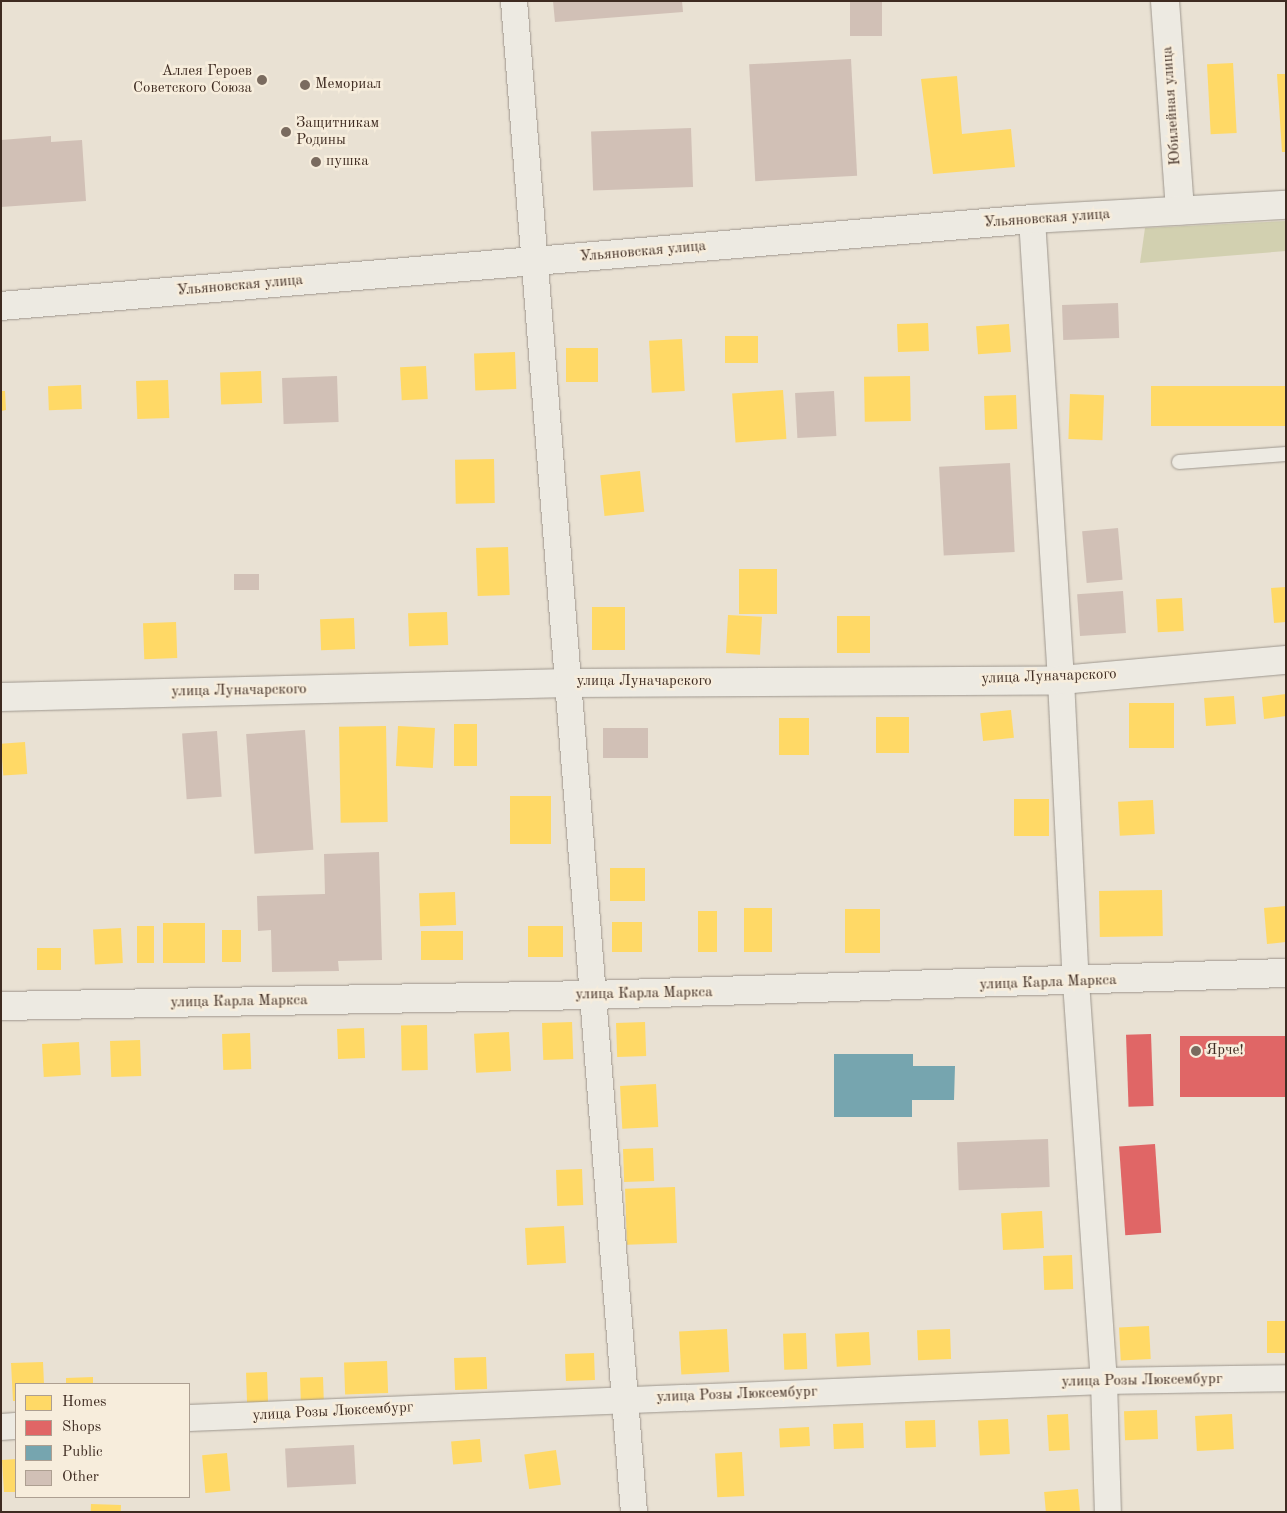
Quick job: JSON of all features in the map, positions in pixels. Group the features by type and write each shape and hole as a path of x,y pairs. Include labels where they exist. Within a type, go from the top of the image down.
{"street":[{"path":"514,1 537,261 592,995 634,1512"},
{"name":"Юбилейная улица","path":"1165,1 1180,210"},
{"name":"Ульяновская улица","path":"1,306 1032,219 1286,205"},
{"path":"1032,219 1061,680 1076,982 1104,1381 1108,1512"},
{"name":"улица Луначарского","path":"1,697 569,683 1061,680 1286,660"},
{"name":"улица Карла Маркса","path":"1,1006 592,995 1076,982 1286,973"},
{"name":"улица Розы Люксембург","path":"190,1418 1104,1381 1286,1378"},
{"path":"1,1427 15,1426"}],"lane":[{"path":"1179,462 1286,454"}],"shaded area":[{"path":"1286,221 1286,251 1140,263 1145,228"}],"building: Homes":[{"path":"1233,63 1237,133 1211,134 1207,64"},
{"path":"1277,74 1286,74 1286,152 1282,152"},
{"path":"957,76 962,134 1011,129 1015,167 933,174 921,79"},
{"path":"928,323 929,351 898,352 897,324"},
{"path":"1009,324 1011,352 978,354 976,326"},
{"path":"725,336 758,336 758,363 725,363"},
{"path":"682,339 685,391 652,393 649,341"},
{"path":"566,348 598,348 598,382 566,382"},
{"path":"515,352 516,389 475,390 474,353"},
{"path":"426,366 428,399 402,400 400,367"},
{"path":"261,371 262,403 221,404 220,372"},
{"path":"910,376 911,421 865,422 864,377"},
{"path":"168,380 169,418 137,419 136,381"},
{"path":"81,385 82,409 49,410 48,386"},
{"path":"1151,386 1286,386 1286,426 1151,426"},
{"path":"783,390 786,439 736,442 732,394"},
{"path":"1,391 5,391 6,410 1,411"},
{"path":"1070,394 1104,395 1102,440 1068,439"},
{"path":"1016,395 1017,429 985,430 984,396"},
{"path":"494,459 495,503 456,504 455,460"},
{"path":"640,471 644,512 605,516 600,475"},
{"path":"508,547 510,595 478,596 476,548"},
{"path":"739,569 777,569 777,614 739,614"},
{"path":"1286,587 1286,622 1274,623 1271,588"},
{"path":"1182,598 1184,631 1158,632 1156,599"},
{"path":"592,607 625,607 625,650 592,650"},
{"path":"447,612 448,645 409,646 408,613"},
{"path":"728,615 762,617 760,655 726,653"},
{"path":"837,616 870,616 870,653 837,653"},
{"path":"354,618 355,649 321,650 320,619"},
{"path":"176,622 177,658 144,659 143,623"},
{"path":"1286,694 1286,716 1264,719 1262,697"},
{"path":"1234,696 1236,724 1206,726 1204,698"},
{"path":"1129,703 1174,703 1174,748 1129,748"},
{"path":"1011,710 1014,738 983,741 980,713"},
{"path":"876,717 909,717 909,753 876,753"},
{"path":"779,718 809,718 809,755 779,755"},
{"path":"454,724 477,724 477,766 454,766"},
{"path":"386,726 388,822 341,823 339,727"},
{"path":"398,726 435,728 433,768 396,766"},
{"path":"25,742 27,774 3,776 1,744"},
{"path":"510,796 551,796 551,844 510,844"},
{"path":"1014,799 1049,799 1049,836 1014,836"},
{"path":"1153,800 1155,834 1120,836 1118,802"},
{"path":"610,868 645,868 645,901 610,901"},
{"path":"1162,890 1163,936 1100,937 1099,891"},
{"path":"455,892 456,925 420,926 419,893"},
{"path":"1286,906 1286,942 1267,944 1264,908"},
{"path":"744,908 772,908 772,952 744,952"},
{"path":"845,909 880,909 880,953 845,953"},
{"path":"698,911 717,911 717,952 698,952"},
{"path":"612,922 642,922 642,952 612,952"},
{"path":"163,923 205,923 205,963 163,963"},
{"path":"137,926 154,926 154,963 137,963"},
{"path":"528,926 563,926 563,957 528,957"},
{"path":"121,928 123,963 95,964 93,929"},
{"path":"222,930 241,930 241,962 222,962"},
{"path":"421,931 463,931 463,960 421,960"},
{"path":"37,948 61,948 61,970 37,970"},
{"path":"572,1022 573,1059 543,1060 542,1023"},
{"path":"645,1022 646,1056 617,1057 616,1023"},
{"path":"401,1025 427,1025 428,1070 402,1070"},
{"path":"364,1028 365,1058 338,1059 337,1029"},
{"path":"509,1032 511,1071 476,1073 474,1034"},
{"path":"250,1033 251,1069 223,1070 222,1034"},
{"path":"140,1040 141,1076 111,1077 110,1041"},
{"path":"79,1042 81,1075 44,1077 42,1044"},
{"path":"656,1084 658,1127 622,1129 620,1086"},
{"path":"653,1148 654,1181 624,1182 623,1149"},
{"path":"582,1169 583,1205 557,1206 556,1170"},
{"path":"675,1187 677,1243 627,1245 625,1189"},
{"path":"1042,1211 1044,1248 1003,1250 1001,1213"},
{"path":"564,1226 566,1263 527,1265 525,1228"},
{"path":"1072,1255 1073,1289 1044,1290 1043,1256"},
{"path":"1267,1321 1286,1321 1286,1353 1267,1353"},
{"path":"1149,1326 1151,1359 1121,1361 1119,1328"},
{"path":"727,1329 729,1372 681,1374 679,1332"},
{"path":"950,1329 951,1359 918,1360 917,1330"},
{"path":"869,1332 871,1365 837,1367 835,1334"},
{"path":"806,1333 807,1369 784,1370 783,1334"},
{"path":"594,1353 595,1380 566,1381 565,1354"},
{"path":"486,1357 487,1389 455,1390 454,1358"},
{"path":"387,1361 388,1393 345,1394 344,1363"},
{"path":"43,1362 44,1383 15,1383 15,1401 13,1401 11,1363"},
{"path":"267,1372 268,1404 247,1405 246,1373"},
{"path":"93,1377 93,1383 66,1383 66,1378"},
{"path":"323,1377 324,1401 301,1402 300,1378"},
{"path":"1157,1410 1158,1439 1125,1440 1124,1411"},
{"path":"1068,1414 1070,1450 1049,1451 1047,1415"},
{"path":"1232,1414 1234,1449 1197,1451 1195,1416"},
{"path":"1008,1419 1010,1454 980,1456 978,1421"},
{"path":"935,1420 936,1447 906,1448 905,1421"},
{"path":"863,1423 864,1448 834,1449 833,1424"},
{"path":"809,1427 810,1446 780,1448 779,1429"},
{"path":"480,1439 482,1462 453,1464 451,1442"},
{"path":"556,1450 561,1485 529,1489 524,1454"},
{"path":"742,1452 744,1496 717,1497 715,1453"},
{"path":"227,1453 230,1491 205,1493 202,1455"},
{"path":"15,1459 15,1492 4,1492 2,1460"},
{"path":"1078,1489 1080,1512 1046,1512 1044,1492"},
{"path":"91,1504 121,1505 121,1512 91,1512"}],"building: Shops":[{"path":"1151,1034 1154,1106 1129,1107 1126,1035"},
{"path":"1180,1036 1286,1036 1286,1097 1180,1097"},
{"path":"1155,1144 1161,1233 1125,1235 1119,1147"}],"building: Public":[{"path":"834,1054 913,1054 913,1066 955,1066 954,1100 912,1100 912,1117 834,1117"}],"building: Other":[{"path":"553,1 682,1 683,12 555,22"},
{"path":"850,1 882,1 882,36 850,36"},
{"path":"851,59 857,176 755,181 749,64"},
{"path":"691,128 693,187 593,190 591,131"},
{"path":"51,136 51,142 82,140 86,201 1,207 1,140"},
{"path":"1118,303 1119,338 1063,340 1062,305"},
{"path":"337,376 339,422 284,424 282,378"},
{"path":"834,391 836,436 797,438 795,393"},
{"path":"1010,463 1015,552 944,556 939,467"},
{"path":"1118,528 1123,580 1087,583 1082,531"},
{"path":"234,574 259,574 259,590 234,590"},
{"path":"1123,591 1126,633 1080,636 1077,594"},
{"path":"603,728 648,728 648,758 603,758"},
{"path":"305,730 313,850 255,854 246,734"},
{"path":"217,731 222,797 187,799 182,733"},
{"path":"379,852 382,960 338,961 339,971 272,972 271,930 258,931 257,896 325,894 324,854"},
{"path":"1048,1139 1050,1187 959,1190 957,1142"},
{"path":"354,1445 356,1484 287,1488 285,1449"}],"place":[{"name":"Аллея Героев Советского Союза","path":"262,80"},
{"name":"Мемориал","path":"305,85"},
{"name":"Защитникам Родины","path":"286,132"},
{"name":"пушка","path":"316,162"},
{"name":"Ярче!","path":"1196,1051"}]}
